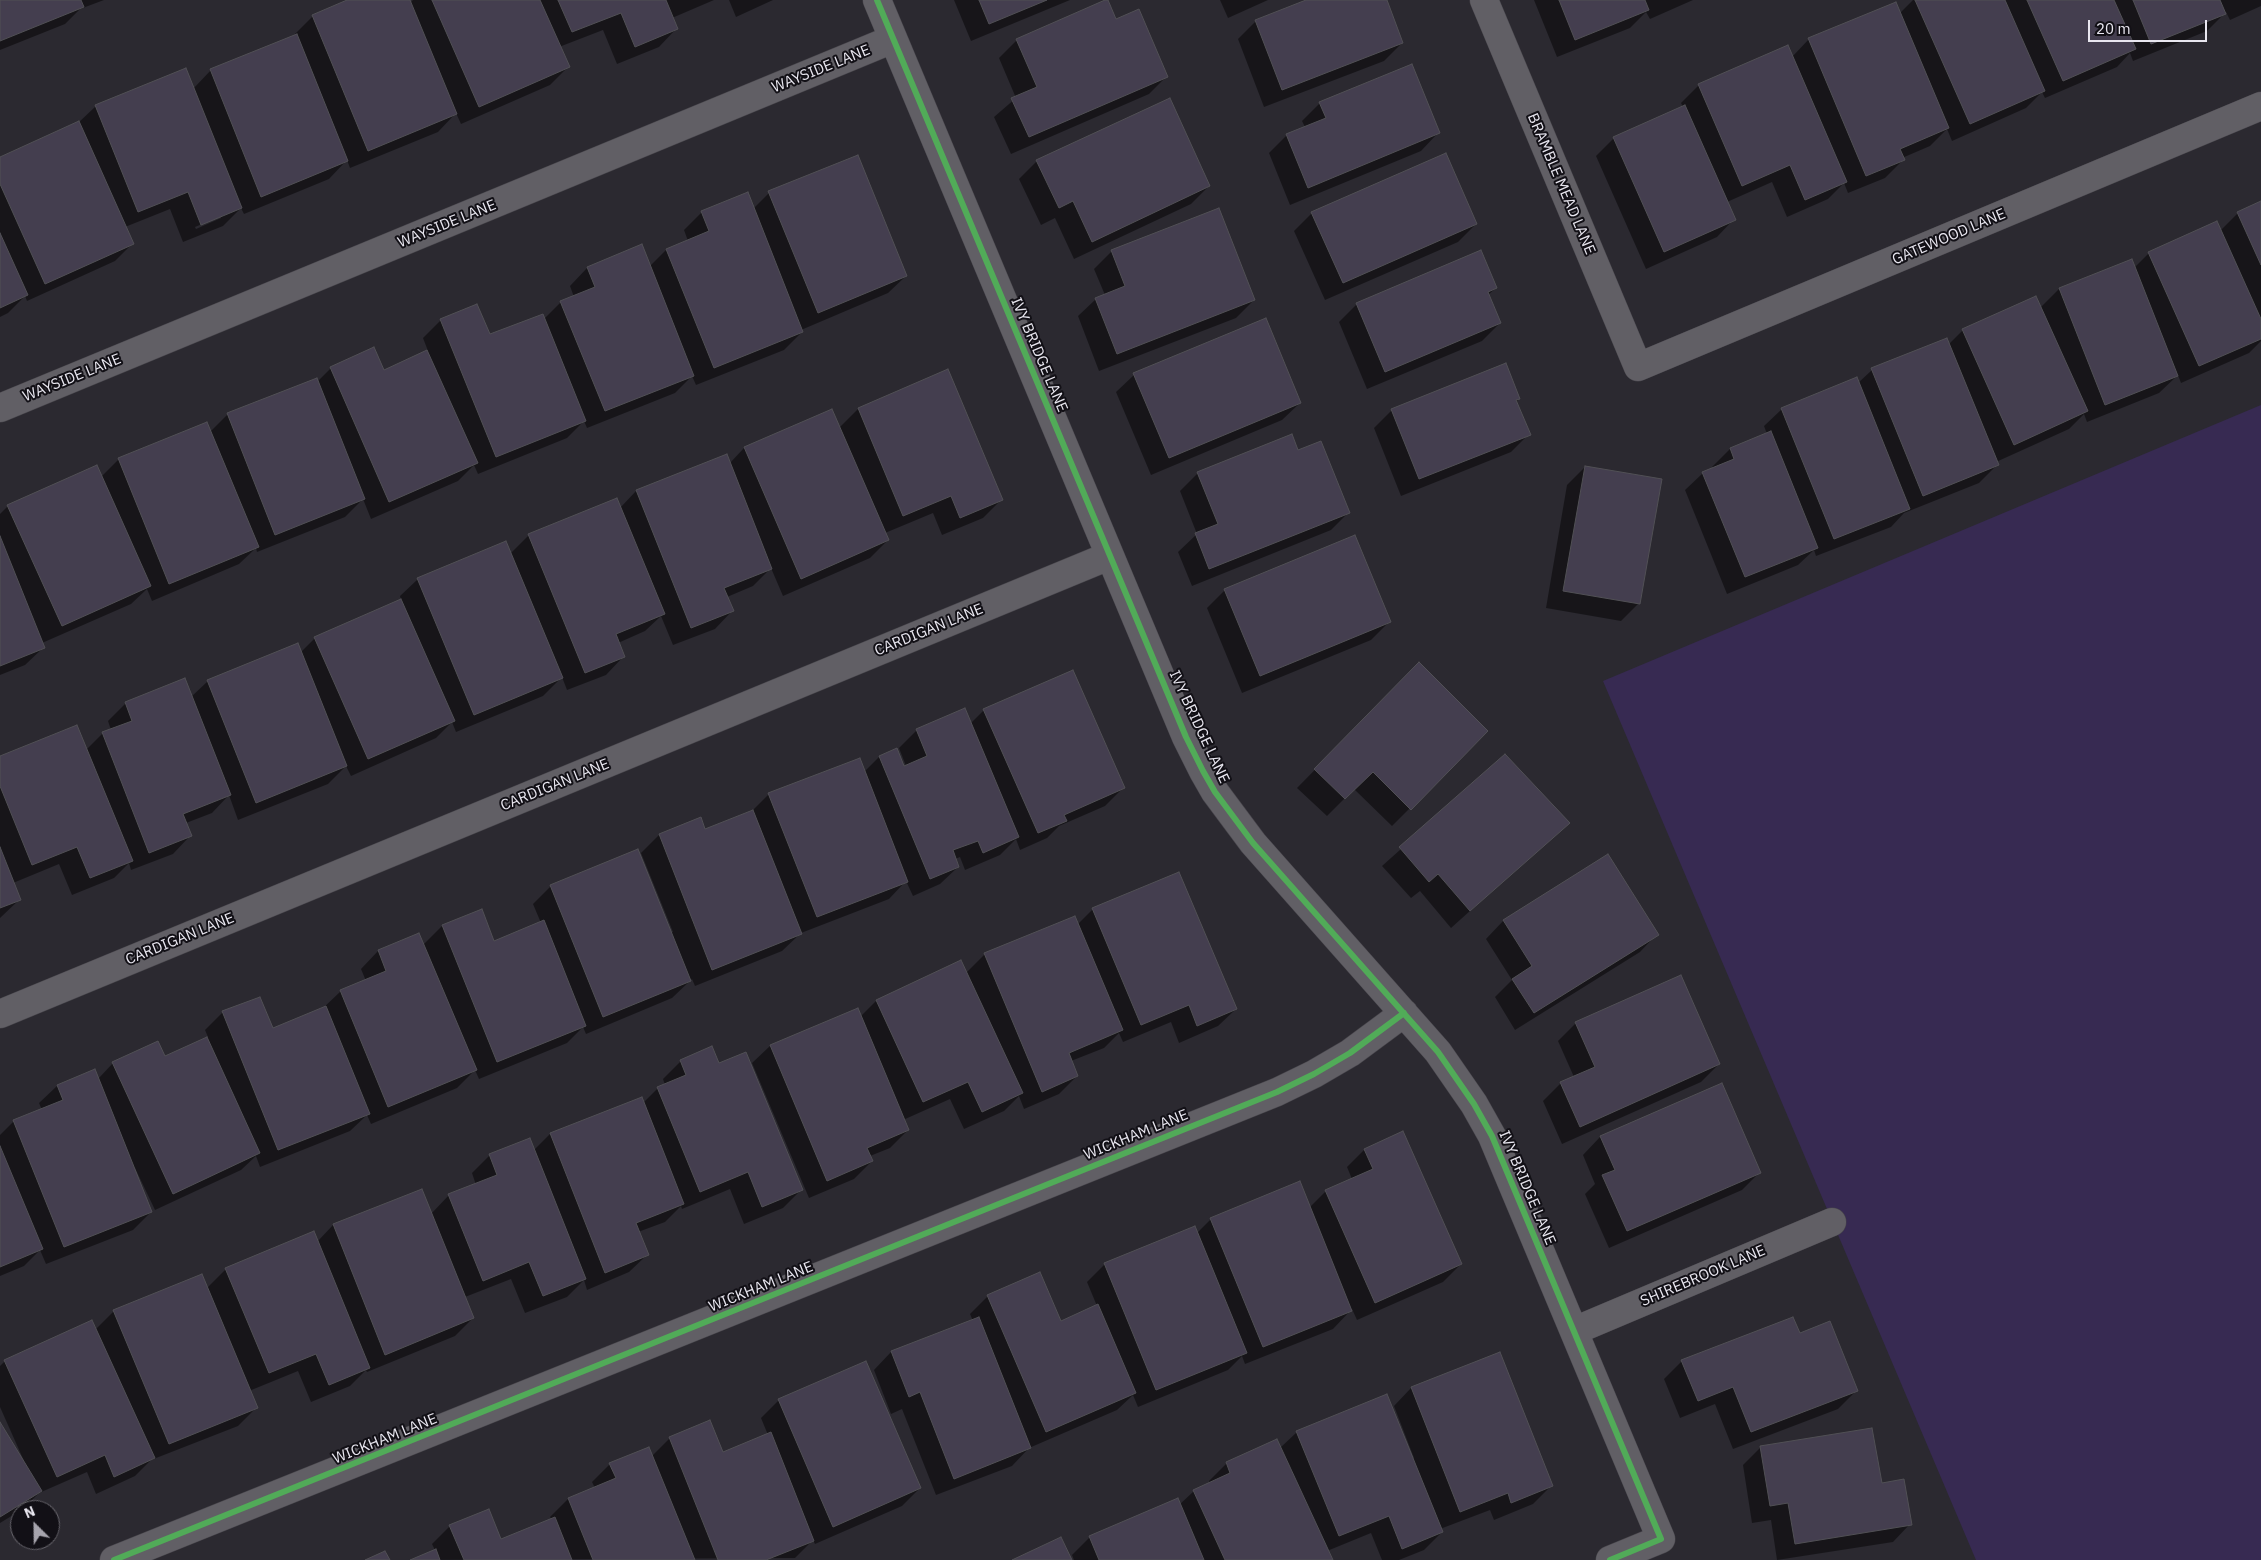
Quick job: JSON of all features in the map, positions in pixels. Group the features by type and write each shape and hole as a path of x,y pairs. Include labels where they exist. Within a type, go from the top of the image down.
{"street":[{"name":"IVY BRIDGE LANE","path":"877,0 1186,737 1216,792 1252,843 1404,1013 1454,1072 1487,1128 1661,1539 1610,1560"},
{"name":"BRAMBLE MEAD LANE","path":"1484,0 1638,367"},
{"name":"WAYSIDE LANE","path":"0,408 893,39"},
{"name":"GATEWOOD LANE","path":"1638,367 2261,106"},
{"name":"CARDIGAN LANE","path":"0,1014 1110,556"},
{"name":"WICKHAM LANE","path":"114,1560 1277,1092 1314,1074 1350,1053 1404,1013"},
{"name":"SHIREBROOK LANE","path":"1574,1331 1832,1222"}],"shaded area":[{"path":"2261,405 2261,1560 1976,1560 1603,681"}],"building":[{"path":"0,0 81,0 84,7 0,41"},
{"path":"347,0 410,0 457,114 368,151 312,15"},
{"path":"432,0 540,0 570,67 479,107"},
{"path":"558,0 666,0 678,29 635,47 621,13 572,32"},
{"path":"979,0 1047,0 989,24"},
{"path":"1108,0 1116,19 1139,9 1168,77 1029,137 1011,98 1037,87 1016,39"},
{"path":"1306,0 1387,0 1403,43 1282,90 1255,20"},
{"path":"1559,0 1645,0 1649,10 1575,40"},
{"path":"1915,0 2005,0 2045,91 1970,124"},
{"path":"2027,0 2114,0 2136,49 2063,81"},
{"path":"2133,0 2220,0 2226,14 2151,44"},
{"path":"1896,2 1949,128 1900,149 1905,160 1866,176 1808,38"},
{"path":"297,34 348,161 261,197 210,69"},
{"path":"1788,45 1847,182 1805,200 1790,165 1742,186 1698,84"},
{"path":"1412,64 1440,133 1308,188 1286,134 1326,118 1319,102"},
{"path":"186,68 242,208 201,225 188,192 138,212 95,105"},
{"path":"1170,98 1210,186 1092,242 1073,201 1059,208 1036,160"},
{"path":"1685,105 1736,220 1664,252 1613,137"},
{"path":"79,121 134,244 45,284 0,184 0,157"},
{"path":"1446,153 1477,224 1343,283 1311,212"},
{"path":"858,155 907,276 818,313 768,191"},
{"path":"748,192 803,332 714,368 666,249 709,231 701,211"},
{"path":"2261,201 2261,265 2237,212"},
{"path":"1219,208 1255,300 1117,354 1095,298 1125,286 1111,250"},
{"path":"2217,221 2261,319 2261,339 2199,366 2148,252"},
{"path":"0,233 28,295 0,308"},
{"path":"642,244 694,376 605,411 560,301 595,287 587,267"},
{"path":"1481,250 1497,288 1488,292 1501,323 1385,372 1356,303"},
{"path":"2132,259 2178,376 2105,405 2059,288"},
{"path":"2036,296 2088,411 2014,445 1962,329"},
{"path":"477,304 490,334 543,314 586,421 496,457 440,319"},
{"path":"1266,318 1301,403 1169,458 1133,373"},
{"path":"1947,338 1999,465 1923,496 1871,368"},
{"path":"374,347 384,370 427,350 478,463 389,502 330,367"},
{"path":"1506,363 1520,399 1516,400 1531,435 1419,479 1391,409"},
{"path":"948,369 1003,500 960,518 951,496 903,516 858,408"},
{"path":"1857,377 1910,509 1834,539 1781,408"},
{"path":"317,378 365,499 275,535 227,413"},
{"path":"832,409 889,540 801,579 744,447"},
{"path":"207,422 259,547 169,584 118,458"},
{"path":"1771,431 1818,548 1745,577 1702,472 1734,459 1730,448"},
{"path":"1292,434 1298,450 1321,441 1350,513 1209,569 1195,533 1218,524 1197,472"},
{"path":"727,454 772,569 724,588 734,611 691,628 636,490"},
{"path":"97,465 151,586 62,626 7,505"},
{"path":"1585,466 1662,479 1640,604 1563,591"},
{"path":"617,498 665,614 616,634 625,657 585,673 528,534"},
{"path":"1355,535 1391,622 1260,676 1224,589"},
{"path":"0,536 45,648 0,666"},
{"path":"506,541 563,678 474,715 417,578"},
{"path":"401,599 455,721 368,759 314,637"},
{"path":"298,643 347,766 256,803 207,680"},
{"path":"1419,662 1488,731 1411,810 1373,772 1345,799 1314,769"},
{"path":"1073,670 1125,788 1064,815 1067,821 1038,833 983,709"},
{"path":"185,678 231,795 183,814 192,836 149,853 102,732 132,721 125,702"},
{"path":"965,708 1019,837 983,853 978,841 953,850 959,867 930,879 879,756 897,748 904,766 927,756 916,729"},
{"path":"77,725 133,861 90,878 77,847 32,865 0,786 0,756"},
{"path":"1505,754 1570,823 1470,911 1438,874 1429,882 1399,847"},
{"path":"860,758 908,882 817,917 768,793"},
{"path":"753,810 802,934 712,970 659,834 701,817 705,829"},
{"path":"0,847 21,900 0,908"},
{"path":"638,849 691,981 603,1017 550,885"},
{"path":"1608,854 1659,935 1534,1013 1512,979 1532,966 1503,920"},
{"path":"1179,872 1237,1009 1197,1026 1189,1005 1141,1025 1092,908"},
{"path":"482,909 494,941 544,920 586,1026 497,1062 442,925"},
{"path":"1075,916 1123,1030 1069,1053 1078,1076 1042,1092 984,953"},
{"path":"419,933 477,1070 388,1107 340,990 386,971 378,950"},
{"path":"961,960 1023,1093 982,1112 968,1082 923,1102 876,1000"},
{"path":"1681,975 1720,1064 1580,1127 1560,1082 1595,1067 1575,1022"},
{"path":"260,997 273,1028 326,1006 370,1114 278,1150 222,1011"},
{"path":"858,1008 909,1130 867,1148 873,1161 827,1181 770,1045"},
{"path":"207,1037 260,1153 173,1194 112,1062 158,1041 165,1056"},
{"path":"712,1046 719,1063 746,1052 803,1190 762,1207 748,1172 700,1192 657,1087 686,1075 680,1060"},
{"path":"95,1069 152,1212 64,1247 13,1120 63,1100 57,1085"},
{"path":"1722,1083 1761,1173 1627,1231 1602,1175 1615,1170 1600,1136"},
{"path":"642,1097 684,1204 636,1223 649,1255 605,1273 550,1133"},
{"path":"1403,1131 1462,1264 1375,1303 1325,1190 1373,1169 1364,1149"},
{"path":"530,1138 586,1279 543,1296 529,1262 483,1281 448,1194 497,1175 489,1154"},
{"path":"0,1146 43,1249 0,1267"},
{"path":"1300,1181 1352,1311 1263,1347 1210,1218"},
{"path":"422,1189 474,1318 385,1355 333,1224"},
{"path":"1195,1226 1247,1353 1156,1390 1104,1263"},
{"path":"314,1231 370,1368 329,1385 316,1354 269,1373 225,1268"},
{"path":"1040,1272 1061,1321 1098,1304 1136,1393 1046,1432 987,1295"},
{"path":"202,1274 258,1408 169,1444 113,1310"},
{"path":"979,1317 1031,1448 954,1479 920,1392 909,1397 891,1351"},
{"path":"1793,1317 1800,1333 1830,1321 1858,1391 1751,1432 1733,1387 1698,1401 1681,1360"},
{"path":"92,1320 155,1458 114,1477 105,1455 57,1477 4,1360"},
{"path":"1500,1352 1553,1486 1511,1503 1508,1493 1460,1512 1411,1387"},
{"path":"866,1361 921,1488 833,1527 778,1399"},
{"path":"1387,1394 1443,1532 1402,1549 1389,1516 1339,1536 1296,1431"},
{"path":"710,1420 723,1452 771,1432 814,1541 766,1560 718,1560 669,1437"},
{"path":"0,1422 42,1491 27,1500 10,1500 10,1511 0,1517"},
{"path":"1872,1428 1882,1483 1904,1479 1912,1525 1795,1544 1788,1503 1770,1506 1760,1446"},
{"path":"1277,1439 1333,1560 1225,1560 1193,1490 1230,1473 1226,1462"},
{"path":"649,1447 695,1560 593,1560 568,1498 616,1478 609,1463"},
{"path":"1178,1498 1204,1560 1099,1560 1089,1536"},
{"path":"489,1509 501,1539 555,1517 572,1560 464,1560 449,1525"},
{"path":"1061,1537 1072,1560 1012,1560"},
{"path":"436,1549 440,1560 410,1560"},
{"path":"385,1551 390,1560 365,1560"}],"cycle path":[{"path":"877,0 1186,737 1203,771 1215,792 1253,843 1438,1052 1474,1104 1492,1136 1661,1539 1610,1560"},
{"path":"114,1560 1277,1092 1314,1074 1350,1053 1404,1013"}]}
